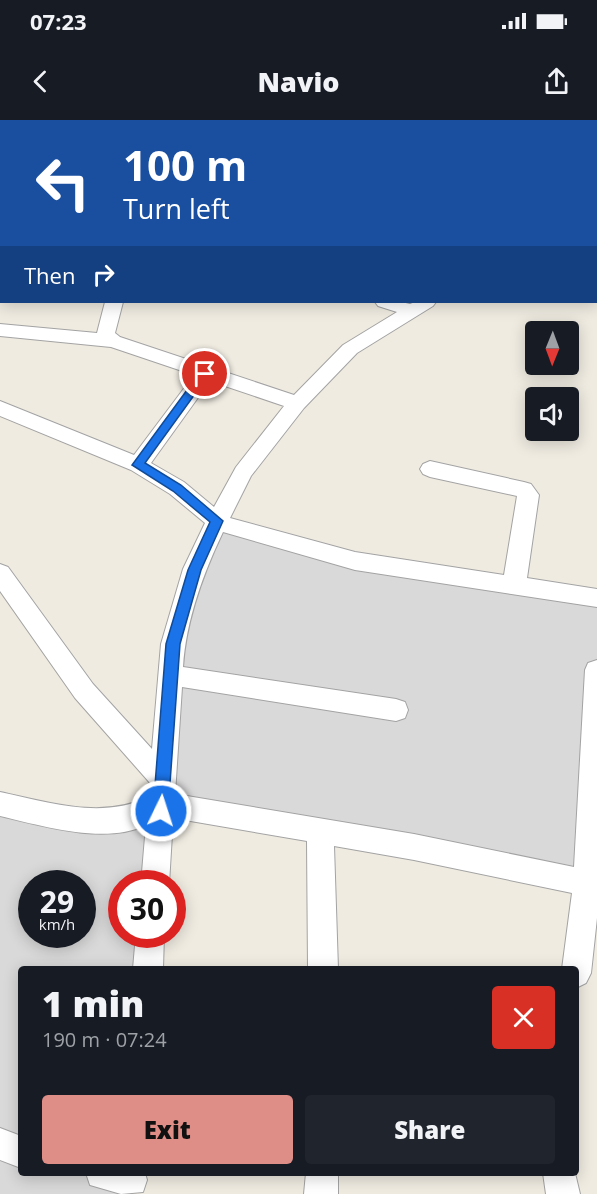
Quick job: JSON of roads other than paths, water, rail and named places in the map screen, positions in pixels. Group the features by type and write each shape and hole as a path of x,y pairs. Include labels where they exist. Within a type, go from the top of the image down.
{"street":[{"path":"113,341 106,335 105,327 114,303"},
{"path":"393,303 419,306"},
{"path":"156,870 173,644 194,570 243,472 297,403 350,349 419,306"},
{"path":"0,330 113,341 205,374 297,403"},
{"path":"138,465 205,374"},
{"path":"0,408 138,465 177,488 217,521 355,561 597,598"},
{"path":"430,469 524,490 528,495 514,585"},
{"path":"0,573 84,692 162,791 320,831 414,847 592,884"},
{"path":"577,966 592,884 597,670"},
{"path":"171,675 396,710"},
{"path":"0,804 75,821 133,818 162,791"},
{"path":"320,831 323,966"},
{"path":"147,966 149,948"},
{"path":"0,1144 18,1151"},
{"path":"321,1194 322,1176"},
{"path":"560,1176 563,1194"}]}
